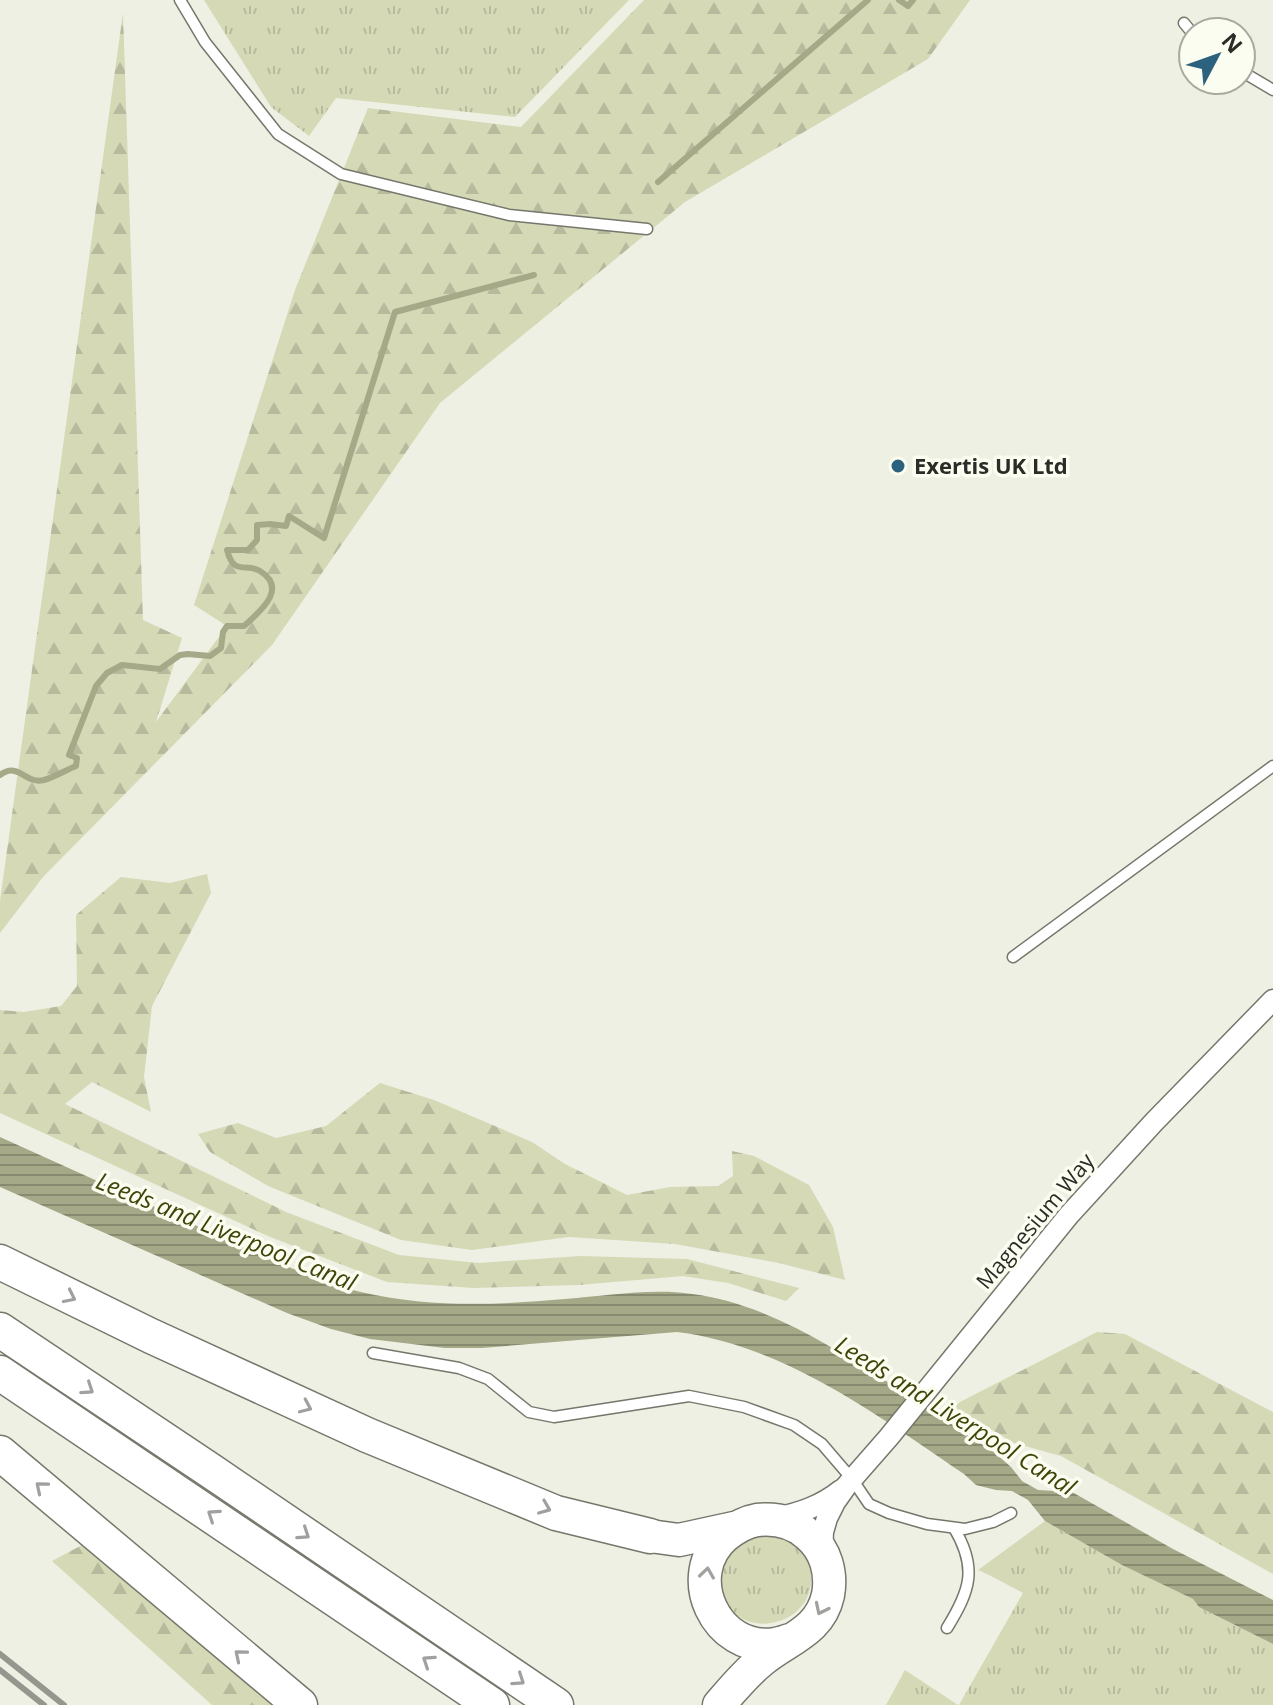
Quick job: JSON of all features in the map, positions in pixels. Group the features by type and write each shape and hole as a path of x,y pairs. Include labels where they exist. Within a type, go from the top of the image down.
{"highway":[{"path":"0,1262 151,1336 367,1435 556,1513 679,1540 768,1519 786,1522 802,1530 822,1551 830,1574 826,1605 807,1631 771,1652 718,1705"},
{"path":"0,1330 556,1705"},
{"path":"0,1373 492,1705"},
{"path":"0,1453 300,1705"},
{"path":"718,1705 726,1670 724,1645 719,1622 708,1603 704,1582 708,1561 718,1542 734,1528"},
{"path":"719,1622 734,1635 753,1643 773,1645 793,1639"}],"street":[{"name":"Magnesium Way","path":"822,1551 827,1518 850,1482 1069,1215 1273,1000"},
{"name":"Magnesium Way","path":"768,1519 814,1507 850,1482"}],"lane":[{"path":"180,0 205,42 278,134 341,174 509,215 647,229"},
{"path":"1013,957 1273,766"},
{"path":"373,1353 459,1368 488,1379 529,1412 554,1417 689,1396 744,1407 794,1425 822,1444 869,1504 889,1513 927,1524 965,1529 993,1522 1011,1513"},
{"path":"947,1628 961,1606 970,1579 970,1564 963,1542 954,1528"}],"green space":[{"path":"204,0 629,0 515,117 336,98 309,136 271,107"},
{"path":"644,0 970,0 928,59 685,202 440,403 272,645 43,877 0,933 0,901 123,13 143,620 182,638 156,722 227,626 194,605 295,290 368,108 521,127"},
{"path":"207,874 211,893 152,1006 144,1077 151,1112 92,1082 65,1104 286,1212 399,1255 479,1263 580,1256 687,1259 799,1288 786,1301 728,1283 683,1276 579,1285 474,1288 387,1282 270,1237 0,1113 0,1010 24,1012 61,1006 77,986 76,915 121,877 170,883"},
{"path":"380,1083 434,1100 532,1142 565,1164 627,1195 670,1187 718,1186 733,1176 732,1151 754,1156 809,1185 833,1227 845,1280 779,1263 675,1244 569,1237 472,1250 401,1240 268,1186 210,1152 198,1134 238,1123 276,1138 326,1126"},
{"path":"1097,1332 1125,1334 1273,1412 1273,1574 1061,1456 1014,1443 954,1407"},
{"path":"1045,1521 1122,1565 1193,1599 1199,1607 1273,1644 1273,1705 959,1705 1023,1593 978,1570"},
{"path":"775,1531 804,1553 811,1568 810,1589 804,1602 784,1619 771,1623 744,1620 724,1601 718,1570 732,1543"},
{"path":"82,1545 278,1705 212,1705 52,1561"},
{"path":"905,1670 958,1705 886,1705"}],"shaded area":[{"path":"0,1137 281,1264 361,1292 412,1301 488,1304 676,1292 745,1306 795,1328 867,1369 995,1453 1022,1481 1038,1490 1072,1492 1173,1549 1273,1600 1273,1644 1199,1607 1193,1599 1122,1565 1045,1521 1028,1500 1012,1491 976,1485 863,1407 792,1367 755,1351 716,1339 677,1332 482,1348 445,1348 370,1339 331,1329 287,1313 0,1187"}],"waterway":[{"path":"658,182 868,0"},
{"path":"899,0 908,6 913,0"},
{"path":"0,775 12,771 37,781 76,766 77,758 69,755 96,686 107,673 122,665 160,669 180,655 210,656 221,648 227,626 244,626 257,614 272,593 272,585 260,571 233,563 227,550 248,550 257,540 257,525 286,526 289,516 324,538 395,312 534,275"}],"railway":[{"path":"0,1654 64,1705"},
{"path":"0,1670 44,1705"}],"place":[{"name":"Exertis UK Ltd","path":"898,466"}],"water label":[{"name":"Leeds and Liverpool Canal","path":"226,1232"},
{"name":"Leeds and Liverpool Canal","path":"955,1416"}]}
